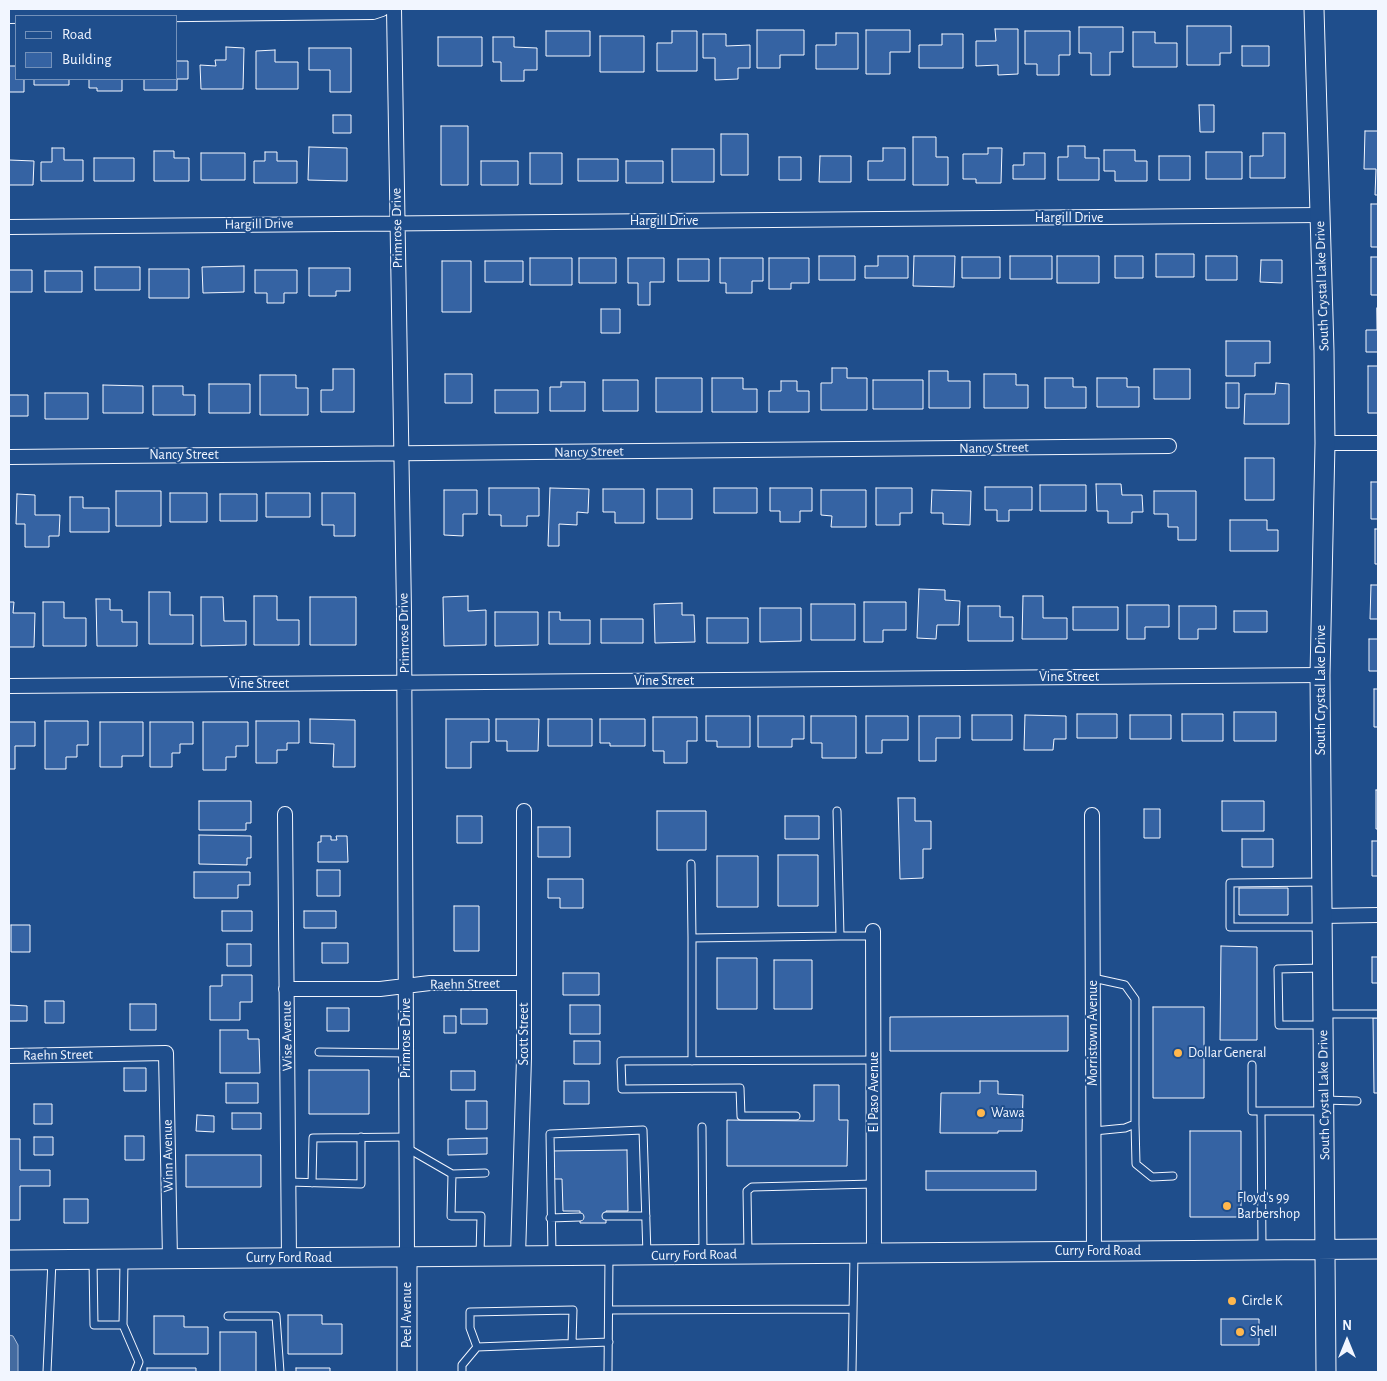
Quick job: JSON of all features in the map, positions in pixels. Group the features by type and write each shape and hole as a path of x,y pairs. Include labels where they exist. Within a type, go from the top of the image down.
{"street":[{"path":"41,15 137,12 373,12 382,9"},
{"name":"Primrose Drive","path":"394,9 405,683 407,1257"},
{"name":"South Crystal Lake Drive","path":"1314,9 1325,443 1320,675 1326,1372"},
{"name":"Hargill Drive","path":"9,227 1319,215"},
{"path":"1325,443 1378,443"},
{"name":"Nancy Street","path":"9,457 1170,446"},
{"name":"Vine Street","path":"9,686 1320,675"},
{"name":"Scott Street","path":"518,1256 524,983 524,811"},
{"name":"Wise Avenue","path":"284,814 289,1258"},
{"name":"Morristown Avenue","path":"1092,814 1094,1252"},
{"path":"1322,922 1378,915"},
{"name":"El Paso Avenue","path":"873,933 874,1253"},
{"name":"Raehn Street","path":"286,989 380,989 430,983 524,983"},
{"name":"Raehn Street","path":"9,1056 166,1053"},
{"name":"Winn Avenue","path":"166,1053 170,1259"},
{"name":"Curry Ford Road","path":"9,1260 1378,1249"},
{"name":"Peel Avenue","path":"407,1257 407,1372"}],"lane":[{"path":"837,811 840,936"},
{"path":"691,864 692,1061"},
{"path":"1322,882 1230,883 1230,927 1322,922"},
{"path":"692,938 840,936 873,933"},
{"path":"1323,968 1278,969 1279,1025 1378,1014"},
{"path":"1093,978 1125,985 1135,999 1136,1164 1152,1177 1173,1176"},
{"path":"319,1052 406,1052"},
{"path":"796,1116 741,1116 740,1088 622,1089 620,1061 874,1060"},
{"path":"1252,1065 1252,1111 1357,1102"},
{"path":"1262,1111 1262,1250"},
{"path":"1094,1131 1125,1128 1135,1124"},
{"path":"702,1127 703,1255"},
{"path":"552,1256 550,1134 643,1130 647,1255"},
{"path":"312,1183 313,1138 361,1137 406,1142 452,1174 485,1173"},
{"path":"288,1182 361,1184 361,1137"},
{"path":"452,1174 451,1216 481,1216 480,1256"},
{"path":"748,1254 747,1191 752,1187 874,1184"},
{"path":"606,1216 646,1216"},
{"path":"550,1218 580,1218"},
{"path":"852,1372 854,1254"},
{"path":"608,1372 609,1256"},
{"path":"93,1259 94,1325 123,1325"},
{"path":"124,1259 123,1325 139,1362 135,1372"},
{"path":"48,1372 52,1260"},
{"path":"609,1310 852,1309"},
{"path":"477,1347 470,1328 470,1312 573,1310 572,1343"},
{"path":"228,1316 276,1316 280,1372"},
{"path":"462,1372 462,1366 477,1347 609,1342"}],"water":[{"path":"9,1335 13,1336 18,1345 18,1372 9,1372"}],"building":[{"path":"1187,26 1231,26 1231,53 1220,53 1220,65 1187,65"},
{"path":"1079,27 1123,27 1123,52 1110,52 1110,75 1091,75 1091,53 1079,53"},
{"path":"995,29 1018,29 1018,74 998,75 998,65 976,66 976,41 996,41"},
{"path":"757,30 804,30 804,55 780,55 780,68 757,68"},
{"path":"866,30 910,30 910,52 890,52 890,74 866,74"},
{"path":"546,31 590,31 590,56 546,56"},
{"path":"672,31 697,31 697,71 657,71 657,43 672,43"},
{"path":"1025,31 1070,31 1070,55 1059,55 1059,75 1037,75 1037,64 1025,64"},
{"path":"1133,32 1155,32 1155,43 1177,43 1177,67 1133,67"},
{"path":"836,33 858,33 858,69 816,69 816,45 836,45"},
{"path":"703,34 726,34 726,46 750,45 750,68 738,68 738,79 715,80 715,58 703,58"},
{"path":"942,34 963,34 963,68 919,68 919,45 942,45"},
{"path":"600,36 644,36 644,72 600,72"},
{"path":"438,37 482,37 482,66 438,66"},
{"path":"493,37 514,37 514,47 537,48 537,70 524,70 524,81 501,81 501,62 493,62"},
{"path":"1242,46 1269,46 1269,66 1242,66"},
{"path":"226,47 244,48 243,89 201,89 200,65 216,66 215,60 226,60"},
{"path":"309,48 351,48 351,92 330,92 330,70 309,70"},
{"path":"275,50 275,62 298,62 298,89 256,89 256,51"},
{"path":"178,61 188,61 188,79 178,79"},
{"path":"9,66 15,66 15,80 24,80 24,92 9,92"},
{"path":"34,80 69,80 69,85 34,85"},
{"path":"89,80 122,80 122,91 97,91 97,88 89,88"},
{"path":"144,80 177,80 177,90 144,90"},
{"path":"1199,105 1214,105 1214,132 1200,132"},
{"path":"333,115 351,115 351,133 333,133"},
{"path":"441,126 468,126 468,185 441,185"},
{"path":"1365,131 1378,131 1378,195 1375,195 1376,169 1364,169"},
{"path":"1263,133 1285,133 1285,178 1250,178 1250,156 1263,156"},
{"path":"721,134 748,134 748,175 721,175"},
{"path":"913,137 936,137 936,157 948,157 948,185 913,185"},
{"path":"1068,146 1085,146 1085,158 1099,158 1099,180 1058,180 1058,157 1068,157"},
{"path":"309,147 347,148 347,181 308,180"},
{"path":"52,148 64,148 64,160 83,160 83,181 41,181 41,162 52,162"},
{"path":"883,148 905,148 905,180 868,180 868,161 883,161"},
{"path":"988,148 1002,148 1001,183 976,183 976,179 963,179 963,154 988,154"},
{"path":"672,149 714,149 714,182 672,182"},
{"path":"1104,150 1135,150 1135,161 1147,161 1147,181 1115,181 1115,171 1104,171"},
{"path":"154,151 174,151 174,158 189,158 189,181 154,181"},
{"path":"265,152 277,152 277,161 297,161 297,183 254,183 254,161 265,161"},
{"path":"1206,152 1242,152 1242,179 1206,179"},
{"path":"201,153 245,153 245,180 201,180"},
{"path":"530,153 562,153 562,184 530,184"},
{"path":"1024,153 1045,153 1045,179 1013,179 1013,165 1024,165"},
{"path":"820,156 851,156 851,182 819,182"},
{"path":"1159,156 1190,156 1190,180 1159,180"},
{"path":"779,157 801,157 801,180 779,180"},
{"path":"94,158 134,158 134,181 94,181"},
{"path":"578,159 618,159 618,181 578,181"},
{"path":"9,160 34,161 33,185 9,185"},
{"path":"481,161 518,161 518,185 481,185"},
{"path":"626,161 663,161 663,183 626,183"},
{"path":"1371,204 1378,204 1378,247 1371,247"},
{"path":"1156,254 1194,254 1194,277 1156,277"},
{"path":"819,256 855,256 855,280 819,280"},
{"path":"878,256 908,256 908,278 865,278 865,266 878,266"},
{"path":"914,256 955,256 954,287 913,286"},
{"path":"1010,256 1052,256 1052,279 1010,279"},
{"path":"1057,256 1099,256 1099,283 1057,283"},
{"path":"1115,256 1143,256 1143,278 1115,278"},
{"path":"1206,256 1237,256 1237,280 1206,280"},
{"path":"962,257 1000,257 1000,278 962,278"},
{"path":"1371,257 1378,257 1378,295 1371,295"},
{"path":"530,258 572,258 572,285 530,285"},
{"path":"579,258 616,258 616,283 579,283"},
{"path":"628,258 664,258 664,282 650,282 650,305 638,305 638,283 628,283"},
{"path":"720,258 763,258 763,281 752,281 752,293 726,293 726,283 720,283"},
{"path":"769,258 809,258 809,283 791,283 791,289 769,289"},
{"path":"678,259 709,259 709,281 678,281"},
{"path":"1261,260 1282,260 1282,283 1260,282"},
{"path":"442,261 471,261 471,312 442,312"},
{"path":"485,261 523,261 523,282 485,282"},
{"path":"244,266 244,292 203,293 202,267"},
{"path":"95,267 140,267 140,290 95,290"},
{"path":"309,268 350,268 350,291 336,291 336,296 309,296"},
{"path":"149,269 189,269 189,298 149,298"},
{"path":"9,270 32,270 32,292 9,292"},
{"path":"255,270 297,270 297,293 284,293 284,303 267,303 267,293 255,293"},
{"path":"45,271 82,271 82,292 45,292"},
{"path":"1377,308 1378,352 1366,352 1366,330 1377,330"},
{"path":"601,309 620,309 620,333 601,333"},
{"path":"1226,341 1270,341 1270,363 1255,363 1255,376 1226,376"},
{"path":"1368,366 1378,366 1378,413 1368,413"},
{"path":"832,368 847,368 847,378 867,378 867,410 821,410 821,383 832,383"},
{"path":"333,369 354,369 354,412 321,412 321,390 333,390"},
{"path":"1154,369 1190,369 1190,399 1154,399"},
{"path":"929,371 948,371 948,381 970,381 970,408 929,408"},
{"path":"445,374 472,374 472,403 445,403"},
{"path":"984,374 1016,374 1016,385 1028,385 1028,408 984,408"},
{"path":"260,375 296,375 296,388 308,388 308,415 260,415"},
{"path":"656,378 702,378 702,412 656,412"},
{"path":"712,378 743,378 743,389 757,389 757,412 712,412"},
{"path":"1045,378 1073,378 1073,387 1086,387 1086,408 1045,408"},
{"path":"1097,378 1127,378 1127,387 1139,387 1139,407 1097,407"},
{"path":"603,380 638,380 638,411 603,411"},
{"path":"873,380 923,380 923,409 873,409"},
{"path":"781,381 797,381 797,391 809,391 809,412 769,412 769,391 781,391"},
{"path":"561,382 585,382 585,411 550,411 550,387 561,387"},
{"path":"1226,383 1239,383 1239,408 1226,408"},
{"path":"1276,383 1289,384 1289,424 1244,424 1245,394 1275,394"},
{"path":"209,384 250,384 250,413 209,413"},
{"path":"103,385 143,386 143,413 103,413"},
{"path":"153,386 183,386 183,395 195,395 195,415 153,415"},
{"path":"495,390 538,390 538,413 495,413"},
{"path":"45,393 88,393 88,419 45,419"},
{"path":"9,395 28,395 28,416 9,416"},
{"path":"1245,458 1274,458 1274,500 1245,500"},
{"path":"1371,482 1378,482 1378,519 1371,519"},
{"path":"1096,484 1121,484 1122,495 1142,495 1143,512 1132,512 1132,523 1108,523 1108,511 1097,511"},
{"path":"1040,485 1086,485 1086,511 1040,511"},
{"path":"985,487 1032,487 1032,510 1009,510 1009,521 997,521 997,510 985,510"},
{"path":"489,488 539,488 539,516 527,516 527,526 501,526 501,515 489,515"},
{"path":"550,488 589,489 588,513 577,512 577,525 559,524 559,546 548,546"},
{"path":"714,488 757,488 757,513 714,513"},
{"path":"770,488 812,488 812,511 800,511 800,522 780,522 780,511 770,511"},
{"path":"876,488 912,488 912,513 900,513 900,525 876,525"},
{"path":"603,489 644,489 644,523 615,523 615,512 603,512"},
{"path":"657,489 692,489 692,519 657,519"},
{"path":"444,490 477,490 477,514 463,514 463,536 444,535"},
{"path":"821,490 866,490 866,527 831,527 832,516 821,515"},
{"path":"932,490 971,491 970,525 943,524 943,513 931,513"},
{"path":"116,491 161,491 161,526 116,526"},
{"path":"1154,491 1196,491 1196,540 1178,540 1178,527 1168,527 1168,514 1154,514"},
{"path":"170,493 207,493 207,522 170,522"},
{"path":"266,493 310,493 310,517 266,517"},
{"path":"322,493 355,493 355,536 334,536 334,525 322,525"},
{"path":"17,494 35,495 35,515 60,515 59,536 49,536 49,547 25,547 25,524 16,524"},
{"path":"220,494 257,494 257,521 220,521"},
{"path":"70,497 83,497 83,508 109,508 109,532 70,532"},
{"path":"1230,520 1267,520 1267,530 1278,530 1278,551 1230,551"},
{"path":"1375,529 1378,529 1378,564 1375,564"},
{"path":"1371,585 1378,585 1378,619 1370,619"},
{"path":"919,589 945,590 945,600 960,601 959,625 937,625 936,639 917,638"},
{"path":"149,592 170,592 170,615 193,615 193,644 149,644"},
{"path":"254,596 277,596 277,620 299,620 299,645 254,645"},
{"path":"468,596 468,611 486,610 486,645 444,646 443,597"},
{"path":"1023,596 1043,596 1043,618 1067,618 1067,639 1022,639"},
{"path":"201,597 223,597 224,621 246,621 246,645 201,646"},
{"path":"310,597 356,597 356,645 310,645"},
{"path":"96,599 110,599 110,610 122,610 122,622 137,622 137,646 97,646"},
{"path":"9,602 14,602 13,613 35,613 34,647 9,647"},
{"path":"43,602 64,602 64,618 86,618 86,646 43,646"},
{"path":"864,602 906,602 906,630 883,630 883,642 864,642"},
{"path":"682,603 682,615 694,615 695,642 655,643 654,604"},
{"path":"811,604 855,604 855,640 811,640"},
{"path":"1127,605 1169,605 1169,627 1145,627 1145,639 1127,639"},
{"path":"968,606 1000,606 1000,617 1013,617 1013,641 968,641"},
{"path":"1179,606 1216,606 1216,629 1198,629 1198,639 1179,639"},
{"path":"1073,607 1118,607 1118,630 1073,630"},
{"path":"760,608 801,608 801,641 760,642"},
{"path":"1234,611 1267,611 1267,632 1234,632"},
{"path":"495,612 538,612 538,645 495,646"},
{"path":"549,612 560,612 560,620 590,620 590,644 549,644"},
{"path":"707,618 748,618 748,643 707,643"},
{"path":"601,619 643,619 643,643 601,643"},
{"path":"1369,639 1378,639 1378,671 1369,671"},
{"path":"1374,689 1378,689 1378,727 1374,727"},
{"path":"1234,712 1276,712 1276,741 1234,741"},
{"path":"1077,714 1117,714 1117,738 1077,738"},
{"path":"1182,714 1223,714 1223,741 1182,741"},
{"path":"972,715 1012,715 1012,740 972,740"},
{"path":"1025,715 1066,716 1066,739 1054,739 1053,750 1024,750"},
{"path":"1130,715 1171,715 1171,739 1130,739"},
{"path":"706,716 750,716 750,747 717,747 717,741 706,741"},
{"path":"758,716 804,716 804,739 792,739 792,747 758,747"},
{"path":"811,716 856,716 856,758 822,758 822,743 811,743"},
{"path":"866,716 908,716 908,740 882,740 882,753 866,753"},
{"path":"919,716 960,716 960,738 936,738 936,761 919,761"},
{"path":"653,717 697,717 697,741 687,741 687,763 664,763 664,751 653,751"},
{"path":"310,719 355,720 355,767 333,767 334,744 310,743"},
{"path":"446,719 489,719 489,742 471,742 471,768 446,768"},
{"path":"496,719 539,719 538,751 507,751 507,741 496,741"},
{"path":"548,719 592,719 592,746 548,746"},
{"path":"600,719 645,719 645,746 610,746 610,743 600,743"},
{"path":"45,721 88,721 88,745 77,745 77,757 66,757 66,769 45,769"},
{"path":"256,721 299,721 299,743 287,743 287,750 277,750 277,763 256,763"},
{"path":"9,722 35,722 35,746 15,746 15,769 9,769"},
{"path":"100,722 143,722 143,756 122,756 122,767 100,767"},
{"path":"150,722 193,722 193,744 180,744 180,753 172,753 172,767 150,767"},
{"path":"203,722 248,722 248,746 236,746 236,757 226,757 226,770 203,770"},
{"path":"1376,790 1378,790 1378,829 1376,829"},
{"path":"898,798 915,798 915,821 931,821 931,849 923,849 923,878 900,879"},
{"path":"199,801 251,801 251,823 246,823 246,830 199,830"},
{"path":"1222,801 1264,801 1264,831 1222,831"},
{"path":"1144,809 1160,809 1160,838 1144,838"},
{"path":"657,811 706,811 706,850 657,850"},
{"path":"457,816 482,816 482,843 457,843"},
{"path":"785,816 819,816 819,839 785,839"},
{"path":"538,827 570,827 570,857 538,857"},
{"path":"199,835 251,836 251,858 247,858 247,865 199,864"},
{"path":"321,836 331,836 331,840 337,840 336,836 347,836 348,862 318,862 318,842 321,842"},
{"path":"1242,839 1273,839 1273,867 1242,867"},
{"path":"1372,841 1378,841 1378,876 1372,876"},
{"path":"778,855 818,855 818,906 778,906"},
{"path":"717,856 758,856 758,907 717,907"},
{"path":"317,870 340,870 340,896 317,896"},
{"path":"194,872 250,872 250,885 238,885 238,898 194,898"},
{"path":"548,879 583,879 583,908 560,908 560,898 548,898"},
{"path":"1239,888 1288,888 1288,915 1239,915"},
{"path":"454,906 479,906 479,951 454,951"},
{"path":"222,911 252,911 252,931 222,931"},
{"path":"304,911 336,911 336,928 304,928"},
{"path":"11,925 30,925 30,952 11,952"},
{"path":"322,943 348,943 348,963 322,963"},
{"path":"227,944 251,944 251,966 227,966"},
{"path":"1221,946 1257,947 1257,1040 1220,1040"},
{"path":"1372,957 1378,957 1378,983 1372,983"},
{"path":"717,958 757,958 757,1009 717,1009"},
{"path":"774,960 812,960 812,1009 774,1009"},
{"path":"563,973 599,973 599,995 563,995"},
{"path":"222,975 252,975 252,1002 240,1002 240,1020 210,1020 210,986 222,986"},
{"path":"45,1001 64,1001 64,1023 45,1023"},
{"path":"130,1004 156,1004 156,1030 130,1030"},
{"path":"9,1005 27,1006 27,1021 9,1021"},
{"path":"570,1005 600,1005 600,1034 570,1034"},
{"name":"Dollar General","path":"1153,1007 1204,1007 1204,1098 1153,1098"},
{"path":"327,1008 349,1008 349,1031 327,1031"},
{"path":"461,1009 487,1009 487,1024 461,1024"},
{"path":"444,1016 456,1016 456,1033 444,1033"},
{"path":"1068,1016 1068,1051 890,1051 890,1017"},
{"path":"1373,1018 1378,1018 1378,1093 1374,1093"},
{"path":"220,1030 248,1030 248,1039 259,1039 260,1073 220,1073"},
{"path":"574,1041 600,1041 600,1064 574,1064"},
{"path":"124,1068 146,1068 146,1091 124,1091"},
{"path":"309,1070 369,1070 369,1114 309,1114"},
{"path":"451,1071 475,1071 475,1090 451,1090"},
{"path":"564,1081 589,1081 589,1104 564,1104"},
{"path":"980,1081 998,1081 998,1094 1023,1095 1022,1131 940,1133 941,1093 980,1093"},
{"path":"226,1083 258,1083 258,1103 226,1103"},
{"path":"814,1085 839,1085 839,1120 848,1120 847,1166 727,1166 727,1120 814,1121"},
{"path":"466,1101 487,1101 487,1129 466,1129"},
{"path":"34,1104 52,1104 52,1124 34,1124"},
{"path":"232,1113 261,1113 261,1129 232,1129"},
{"path":"197,1115 214,1116 214,1132 196,1131"},
{"path":"1190,1131 1241,1131 1241,1217 1190,1217"},
{"path":"125,1136 144,1136 144,1160 125,1160"},
{"path":"34,1137 53,1137 53,1155 34,1155"},
{"path":"487,1138 487,1154 448,1155 448,1139"},
{"path":"9,1139 20,1139 20,1170 50,1170 50,1186 20,1186 20,1220 9,1220"},
{"path":"627,1150 628,1211 606,1211 606,1223 580,1223 580,1211 563,1211 562,1179 552,1179 551,1151"},
{"path":"186,1155 261,1155 261,1187 186,1187"},
{"path":"926,1171 1036,1171 1036,1190 926,1190"},
{"path":"64,1199 88,1199 88,1223 64,1223"},
{"path":"288,1315 322,1315 322,1324 342,1324 342,1354 288,1354"},
{"path":"154,1316 184,1316 184,1327 208,1327 208,1354 154,1354"},
{"name":"Shell","path":"1221,1319 1259,1319 1259,1345 1221,1345"},
{"path":"220,1332 256,1332 256,1372 220,1372"},
{"path":"147,1368 196,1368 196,1372 147,1372"},
{"path":"296,1368 330,1368 330,1372 296,1372"}],"place":[{"name":"Dollar General","path":"1178,1053"},
{"name":"Wawa","path":"981,1113"},
{"name":"Floyd's 99 Barbershop","path":"1227,1206"},
{"name":"Circle K","path":"1232,1301"},
{"name":"Shell","path":"1240,1332"}]}
